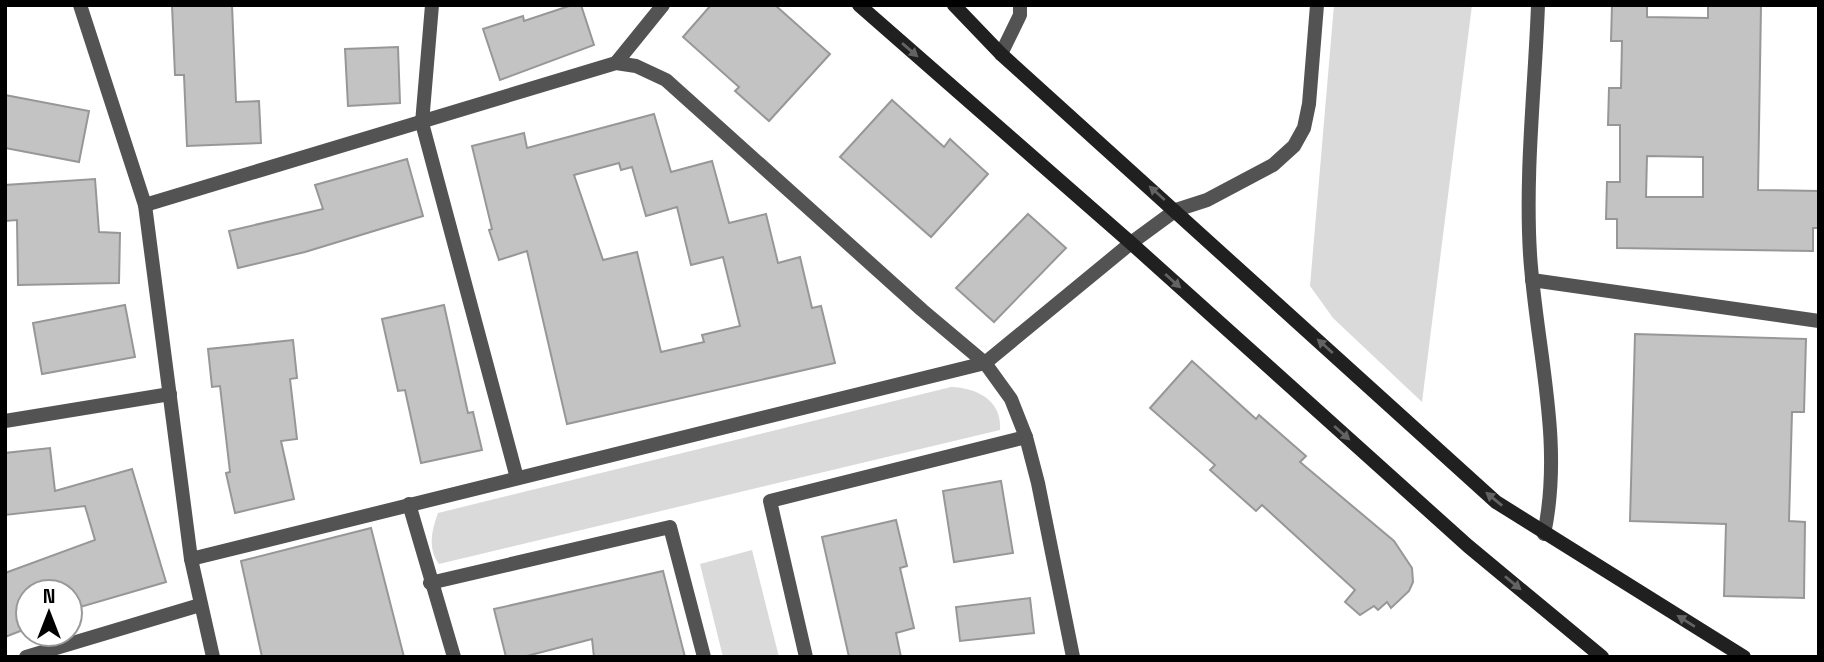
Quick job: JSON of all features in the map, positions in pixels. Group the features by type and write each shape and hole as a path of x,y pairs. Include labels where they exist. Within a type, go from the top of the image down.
{"main road":[{"path":"859,5 1131,243 1468,546 1602,657"},
{"path":"954,5 1001,54 1496,502 1744,657"}],"street":[{"path":"80,5 145,205 191,559 213,657"},
{"path":"432,5 422,123 517,478"},
{"path":"616,63 663,5"},
{"path":"1001,54 1020,15 1020,5"},
{"path":"191,559 985,363 1131,243 1176,210 1206,200 1262,170 1294,146 1304,128 1309,104 1317,5"},
{"path":"1538,5 1529,221 1532,280 1551,429 1550,506 1544,534"},
{"path":"145,205 616,63 636,66 666,80 922,310 985,363 1011,399 1026,437 1073,657"},
{"path":"1532,280 1819,321"},
{"path":"5,421 170,394"},
{"path":"806,657 770,501 1026,437"},
{"path":"409,504 430,583 454,657"},
{"path":"430,583 670,527 704,657"},
{"path":"26,657 200,604"}],"shaded area":[{"path":"1334,5 1472,5 1422,402 1333,318 1310,286"},
{"path":"951,387 978,393 992,403 1000,420 1000,430 439,564 433,552 433,532 438,513"},
{"path":"752,550 779,657 723,657 700,564"}],"building":[{"path":"172,5 232,5 236,102 259,101 261,143 187,146 184,75 175,75"},
{"path":"572,5 581,5 594,45 500,80 483,29 523,16 524,21"},
{"path":"711,5 775,5 830,54 769,121 735,91 739,87 683,37"},
{"path":"1612,5 1647,5 1647,17 1708,18 1708,5 1761,5 1758,190 1819,191 1819,228 1813,228 1813,251 1617,248 1617,219 1606,219 1607,182 1620,182 1620,125 1608,125 1609,88 1621,88 1622,41 1611,41","holes":["1647,156 1703,157 1703,197 1646,197"]},
{"path":"398,47 400,103 348,106 345,49"},
{"path":"5,95 89,111 79,162 5,148"},
{"path":"892,100 944,147 950,139 988,174 931,237 840,157"},
{"path":"654,114 671,172 712,161 729,223 766,214 778,263 800,257 812,308 821,306 835,363 567,424 527,251 499,260 489,230 492,229 472,146 524,133 527,148","holes":["619,163 621,170 632,167 646,216 677,207 691,265 723,257 740,326 702,335 704,342 661,352 637,252 603,260 574,175"]},
{"path":"407,159 423,216 305,252 238,268 229,231 323,209 315,185"},
{"path":"95,179 99,232 120,233 119,283 18,285 17,220 5,221 5,185"},
{"path":"1028,214 1066,248 994,322 956,288"},
{"path":"125,305 135,357 42,374 33,323"},
{"path":"444,305 468,413 473,412 482,450 421,463 405,390 398,391 382,319"},
{"path":"1635,334 1806,339 1804,412 1792,412 1789,521 1805,522 1804,598 1724,596 1726,524 1630,521"},
{"path":"293,340 297,378 290,379 297,439 281,441 294,499 235,513 226,473 230,472 220,386 212,387 208,349"},
{"path":"1192,361 1256,419 1259,415 1306,456 1300,462 1394,541 1412,568 1413,582 1409,591 1391,608 1387,602 1378,610 1374,606 1360,615 1345,602 1355,590 1262,505 1256,511 1210,470 1215,465 1150,408"},
{"path":"50,448 55,491 132,469 166,582 84,606 84,578 14,578 14,633 5,637 5,573 95,540 85,506 5,515 5,453"},
{"path":"1001,481 1013,553 954,562 943,491"},
{"path":"896,520 907,566 900,568 914,628 896,633 901,657 849,657 822,537"},
{"path":"371,528 404,657 262,657 241,561"},
{"path":"663,571 685,657 594,657 592,639 523,657 506,657 494,609"},
{"path":"1030,598 1034,633 960,641 956,607"}]}
